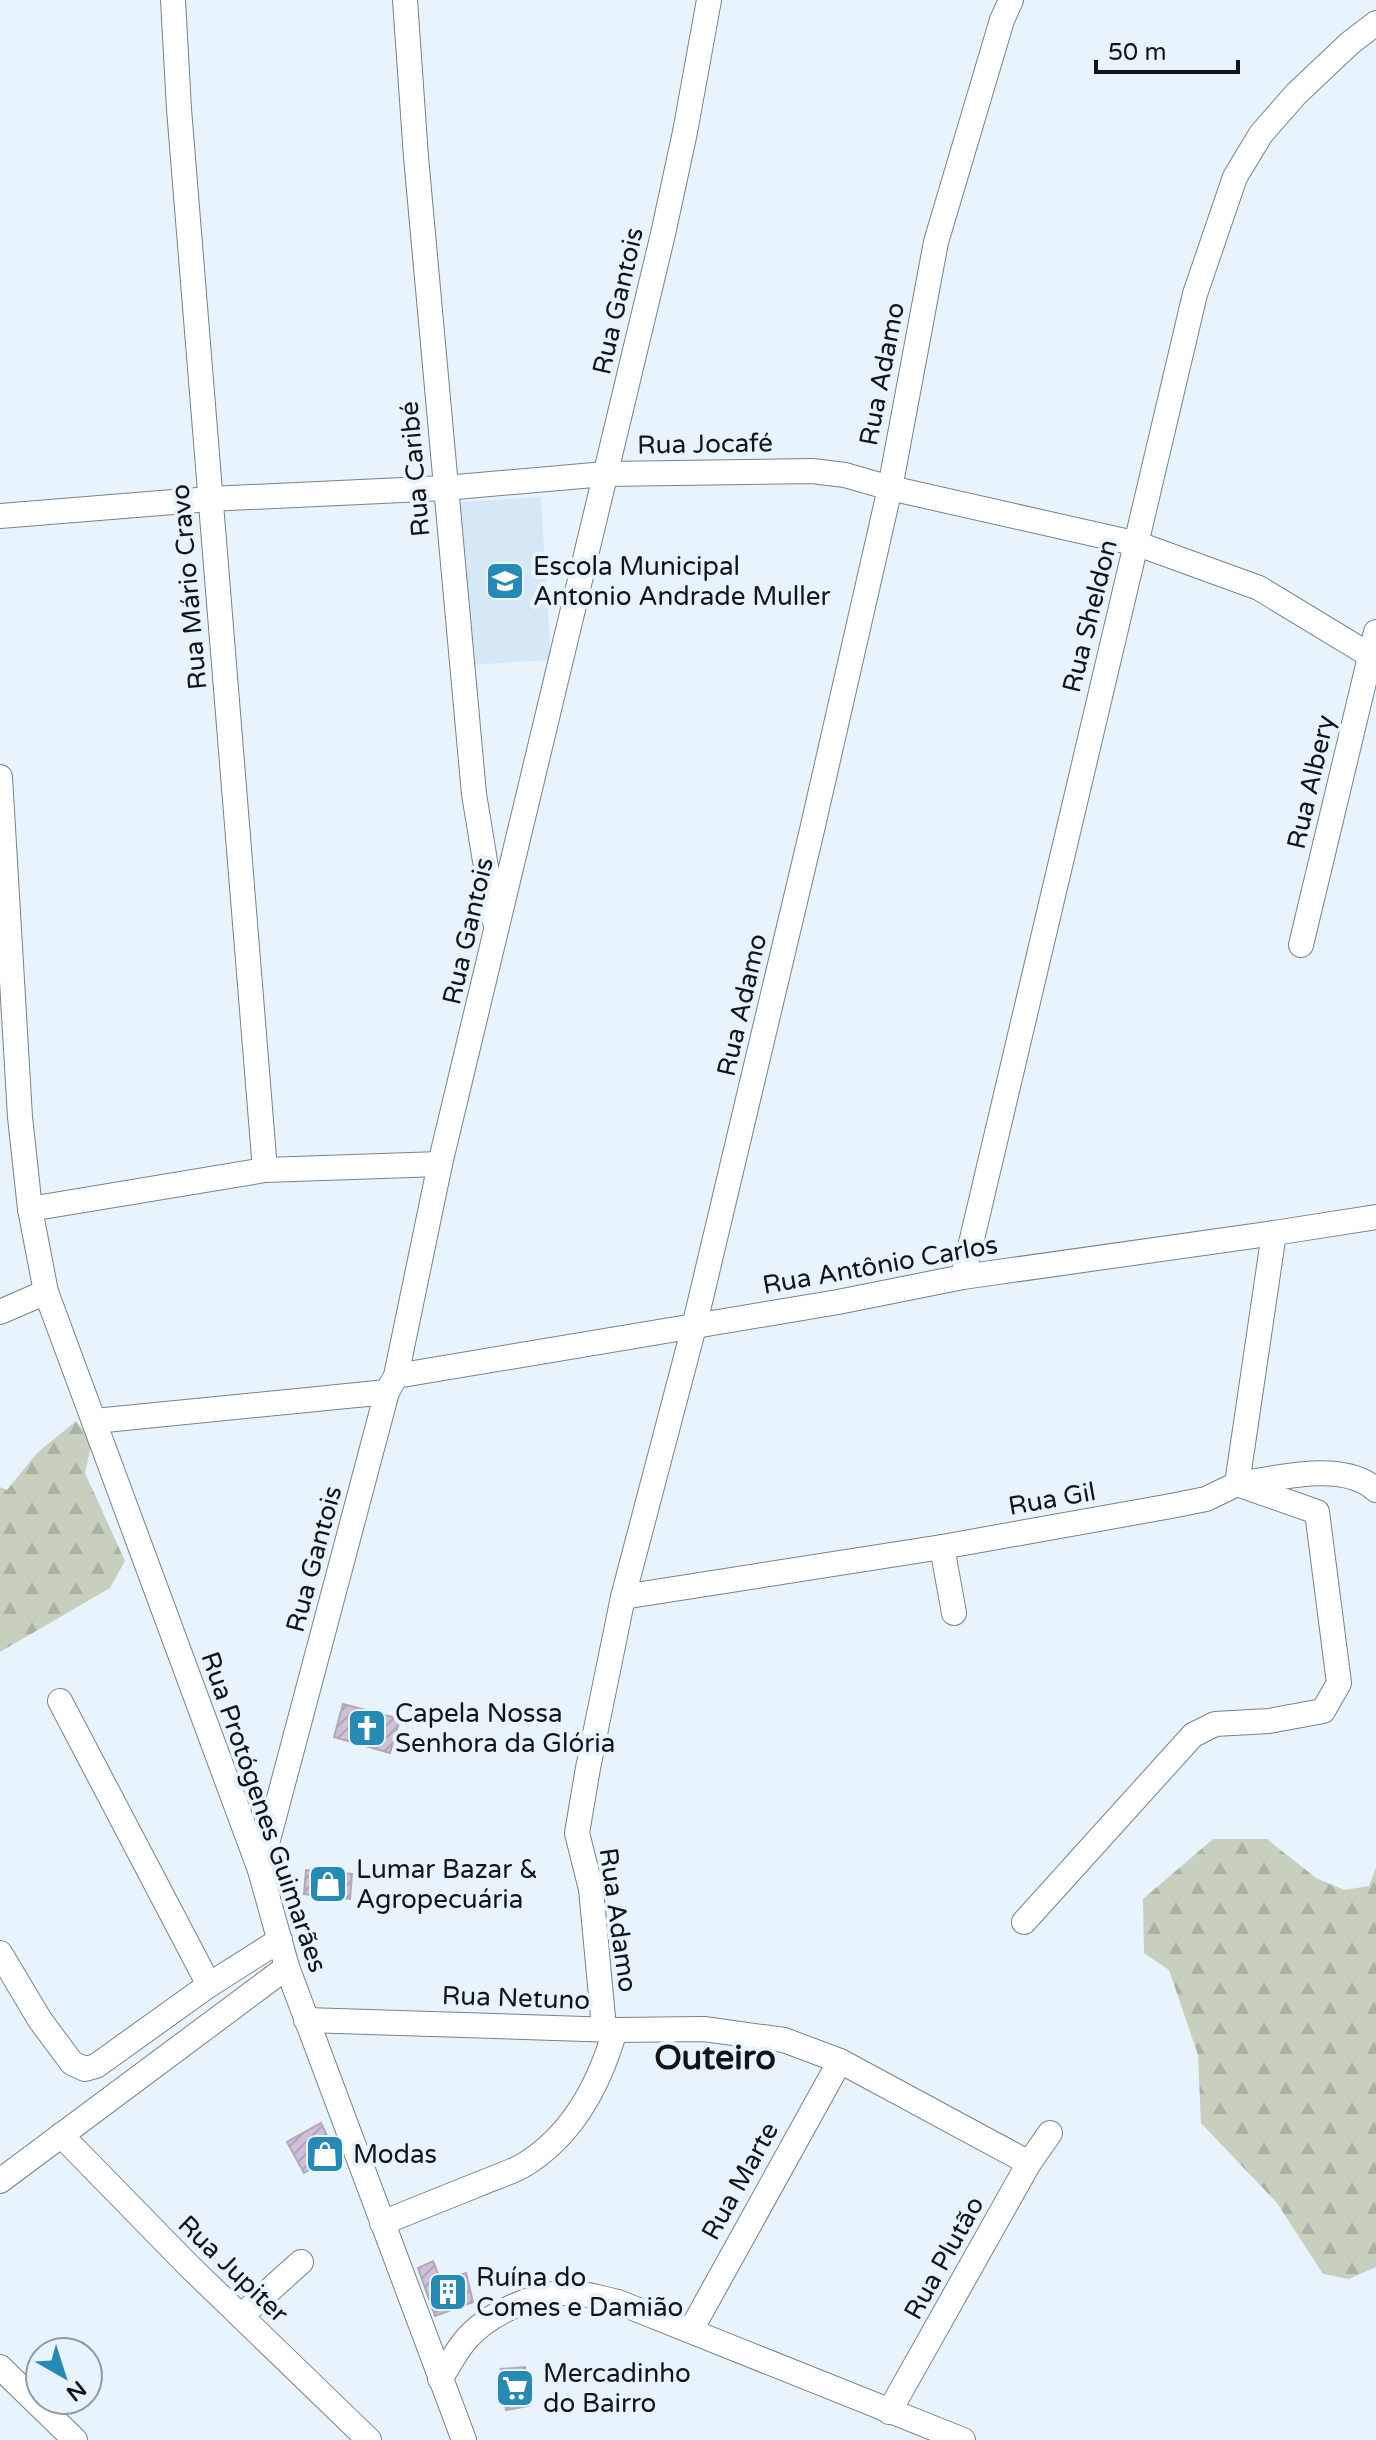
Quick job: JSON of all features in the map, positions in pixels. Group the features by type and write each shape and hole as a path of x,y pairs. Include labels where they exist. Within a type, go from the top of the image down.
{"street":[{"name":"Rua Mário Cravo","path":"173,0 179,109 265,1170"},
{"name":"Rua Caribé","path":"405,0 417,172 474,794 497,932"},
{"name":"Rua Gantois","path":"260,1870 392,1384 440,1164 663,234 709,0"},
{"name":"Rua Adamo","path":"610,2029 591,1889 577,1833 588,1768 623,1597 694,1327 809,846 890,488 936,242 1002,20 1011,0"},
{"name":"Rua Sheldon","path":"963,1277 1195,294 1235,177 1261,134 1296,94 1376,23"},
{"name":"Rua Jocafé","path":"0,516 210,499 445,488 605,474 812,471 845,475 1138,544 1259,588 1374,649"},
{"name":"Rua Albery","path":"1301,945 1374,649"},
{"name":"Rua Protógenes Guimarães","path":"0,777 6,1002 30,1209 46,1292 260,1870 287,1967 306,2020 464,2440"},
{"path":"30,1209 265,1170 440,1164"},
{"name":"Rua Antônio Carlos","path":"95,1421 392,1384 963,1277 1376,1217"},
{"path":"1024,1922 1193,1735 1215,1724 1269,1721 1323,1711 1339,1683 1317,1512 1237,1484 1274,1233"},
{"path":"0,1312 46,1292"},
{"name":"Rua Gil","path":"623,1597 942,1547 1171,1506 1206,1499 1237,1484 1308,1473 1337,1474 1367,1482 1376,1490"},
{"path":"942,1547 954,1613"},
{"path":"60,1701 209,1985"},
{"path":"0,1953 40,2020 72,2063 85,2069 96,2066 209,1985 280,1940"},
{"path":"2,2174 61,2135 287,1967"},
{"name":"Rua Netuno","path":"306,2020 704,2029 784,2040 840,2061 1029,2163"},
{"path":"382,2223 523,2165 553,2142 576,2117 595,2084 606,2062 610,2029"},
{"name":"Rua Marte","path":"691,2330 840,2061"},
{"name":"Rua Plutão","path":"889,2412 1029,2163 1050,2133"},
{"name":"Rua Jupiter","path":"61,2135 369,2440"},
{"path":"241,2316 301,2262"},
{"path":"440,2379 465,2340 492,2318 522,2302 544,2295 575,2293 618,2302 963,2440"},
{"path":"0,2367 75,2440"}],"shaded area":[{"name":"Escola Municipal Antonio Andrade Muller","path":"541,497 551,660 469,665 459,502"}],"green space":[{"path":"76,1421 92,1441 85,1473 125,1561 110,1588 0,1652 0,1487 7,1490 37,1453"},
{"path":"1213,1839 1267,1839 1316,1878 1344,1890 1369,1886 1376,1867 1376,2267 1349,2279 1323,2274 1277,2203 1201,2123 1198,2055 1169,1970 1144,1953 1143,1899"}],"building":[{"name":"Capela Nossa Senhora da Glória","path":"343,1704 400,1719 390,1753 334,1737"},
{"name":"Lumar Bazar & Agropecuária","path":"306,1870 352,1874 350,1899 304,1894"},
{"path":"321,2123 336,2155 304,2173 287,2142"},
{"name":"Ruína do Comes e Damião","path":"433,2261 441,2281 466,2273 473,2302 435,2316 418,2268"},
{"name":"Mercadinho do Bairro","path":"525,2367 528,2406 506,2410 501,2369"}],"place":[{"name":"Escola Municipal Antonio Andrade Muller","path":"505,581"},
{"name":"Capela Nossa Senhora da Glória","path":"367,1728"},
{"name":"Lumar Bazar & Agropecuária","path":"328,1884"},
{"name":"Modas","path":"325,2154"},
{"name":"Ruína do Comes e Damião","path":"448,2292"},
{"name":"Mercadinho do Bairro","path":"515,2388"}],"district":[{"name":"Outeiro","path":"715,2058"}]}
